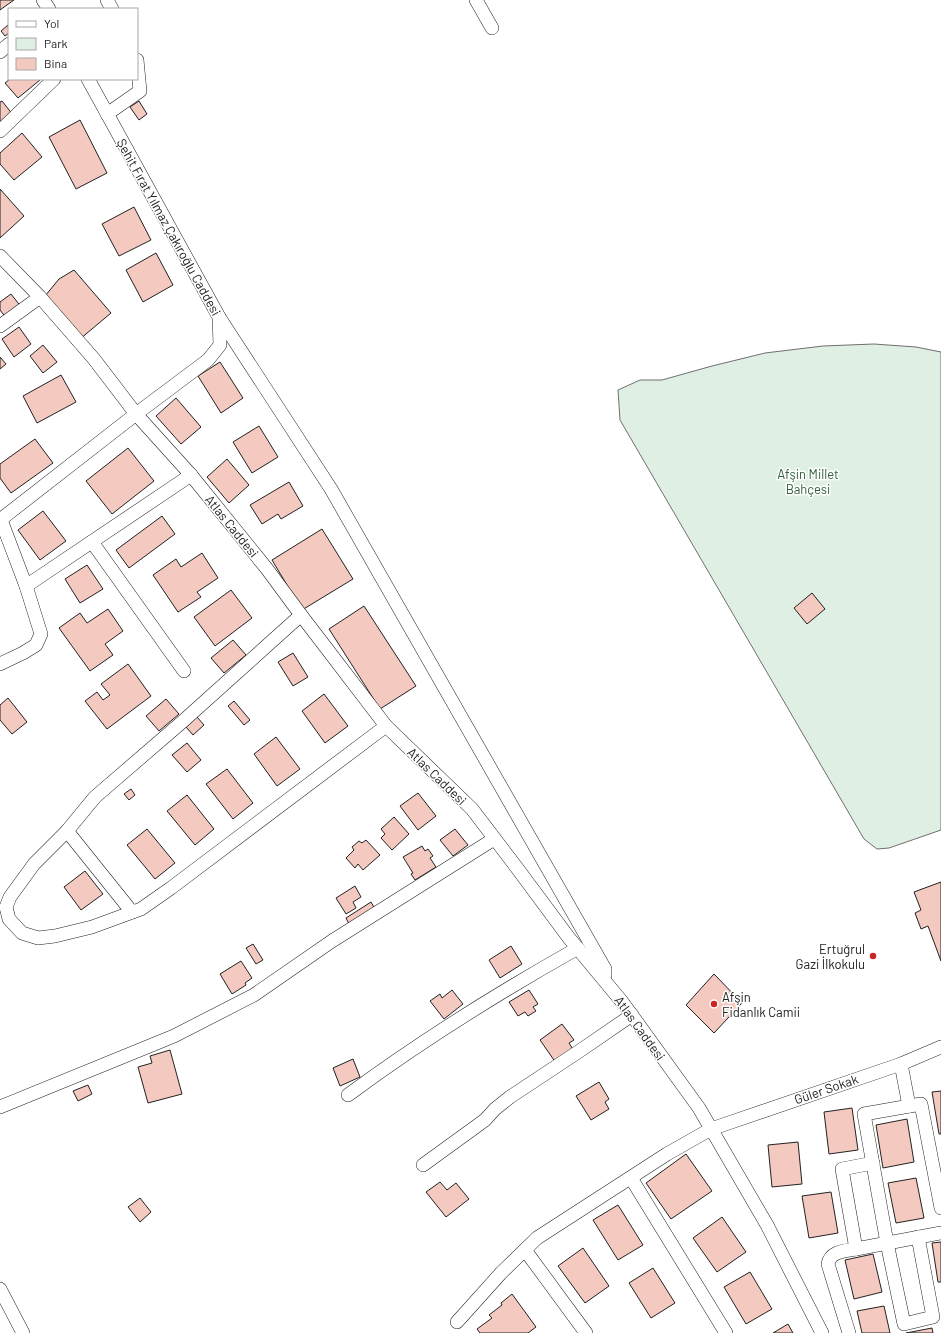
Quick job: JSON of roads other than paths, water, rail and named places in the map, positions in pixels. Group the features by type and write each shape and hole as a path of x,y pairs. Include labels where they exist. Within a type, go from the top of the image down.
{"street":[{"path":"476,0 492,28"},
{"path":"0,52 8,45"},
{"path":"107,114 140,91 138,70"},
{"path":"0,131 53,80"},
{"name":"Şehit Fırat Yılmaz Çakıroğlu Caddesi","path":"0,520 208,360 220,345 219,317 89,80"},
{"name":"Atlas Caddesi","path":"0,256 40,297 94,359 136,414 191,475 267,569 386,726 472,809 578,948 632,1015 699,1108 767,1225 822,1333"},
{"path":"0,326 40,297"},
{"path":"219,317 334,496 605,969 607,983"},
{"path":"26,586 191,475"},
{"path":"0,520 26,586 41,634 36,645 24,653 0,664"},
{"path":"92,542 184,671"},
{"path":"301,615 182,722 95,797 67,831 34,864 10,897 6,907 9,919 22,933 38,938 55,936 92,927 141,908 171,888 386,726"},
{"path":"67,831 132,912"},
{"path":"0,1107 174,1036 254,996 332,941 494,839"},
{"path":"348,1095 444,1028 578,948"},
{"path":"423,1165 485,1120 510,1097 632,1015"},
{"name":"Güler Sokak","path":"457,1322 501,1273 538,1238 667,1154 711,1129 901,1064 941,1047"},
{"path":"901,1064 909,1106"},
{"path":"918,1237 933,1317 904,1324 887,1243 864,1114 921,1104 941,1208"},
{"path":"856,1249 842,1168 873,1163"},
{"path":"631,1178 726,1333"},
{"path":"849,1333 828,1264 830,1258 836,1253 941,1233"},
{"path":"525,1250 586,1333"},
{"path":"0,1289 23,1333"}],"place":[{"name":"Ertuğrul Gazi İlkokulu","path":"873,956"},
{"name":"Afşin Fidanlık Camii","path":"714,1004"}],"park label":[{"name":"Afşin Millet Bahçesi","path":"808,482"}]}
